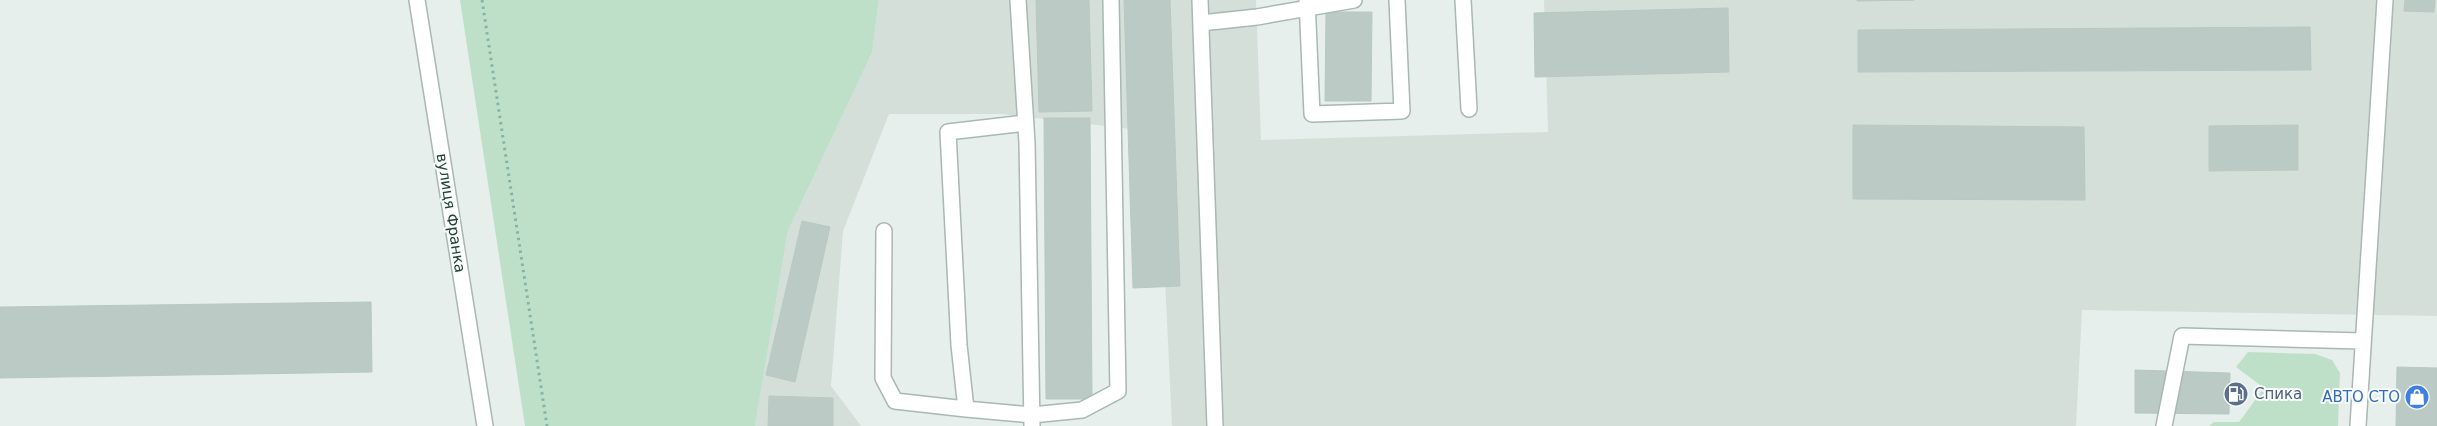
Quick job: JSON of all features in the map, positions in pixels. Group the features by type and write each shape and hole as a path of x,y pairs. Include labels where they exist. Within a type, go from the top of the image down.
{"street":[{"name":"вулиця Франка","path":"417,0 485,426"},
{"path":"1018,0 1026,123 1032,421"},
{"path":"884,230 883,378 895,401 966,408 1032,421 1082,410 1118,391 1111,0"},
{"path":"1200,0 1215,426"},
{"path":"1200,23 1307,4 1354,0"},
{"path":"1307,4 1312,114 1402,111 1397,0"},
{"path":"1463,0 1469,109"},
{"path":"2358,426 2385,0"},
{"path":"966,408 959,345 948,132 1026,123"},
{"path":"2164,426 2182,336 2362,341"}],"path":[{"path":"482,0 547,426"}],"shaded area":[{"path":"879,0 1256,0 1261,140 1548,132 1544,0 2437,0 2437,316 2082,310 2076,426 1172,426 1158,132 1001,114 889,114 843,231 831,386 861,426 755,426 788,231 872,53"}],"green space":[{"path":"460,0 879,0 872,53 788,231 755,426 525,426"},
{"path":"2248,352 2315,354 2332,360 2340,373 2338,426 2209,426 2214,422 2239,422 2264,388 2236,367"}],"building":[{"path":"1036,0 1089,0 1092,111 1039,112"},
{"path":"1124,0 1170,0 1180,286 1133,288"},
{"path":"1857,0 1914,0 1857,1"},
{"path":"2405,0 2435,0 2434,12 2404,11"},
{"path":"1728,8 1729,72 1535,77 1534,13"},
{"path":"1326,12 1372,12 1371,101 1325,101"},
{"path":"2310,27 2311,70 1858,72 1858,30"},
{"path":"1044,118 1090,118 1092,399 1046,399"},
{"path":"1853,125 2084,127 2085,200 1853,199"},
{"path":"2298,125 2298,170 2209,171 2209,126"},
{"path":"802,221 830,227 795,382 766,375"},
{"path":"371,302 372,372 0,378 0,307"},
{"name":"АВТО СТО","path":"2397,367 2437,368 2437,426 2396,426"},
{"path":"2135,370 2230,373 2229,414 2135,413"},
{"path":"769,396 833,398 833,426 768,426"}],"place":[{"name":"Спика","path":"2236,394"},
{"name":"АВТО СТО","path":"2417,397"}]}
